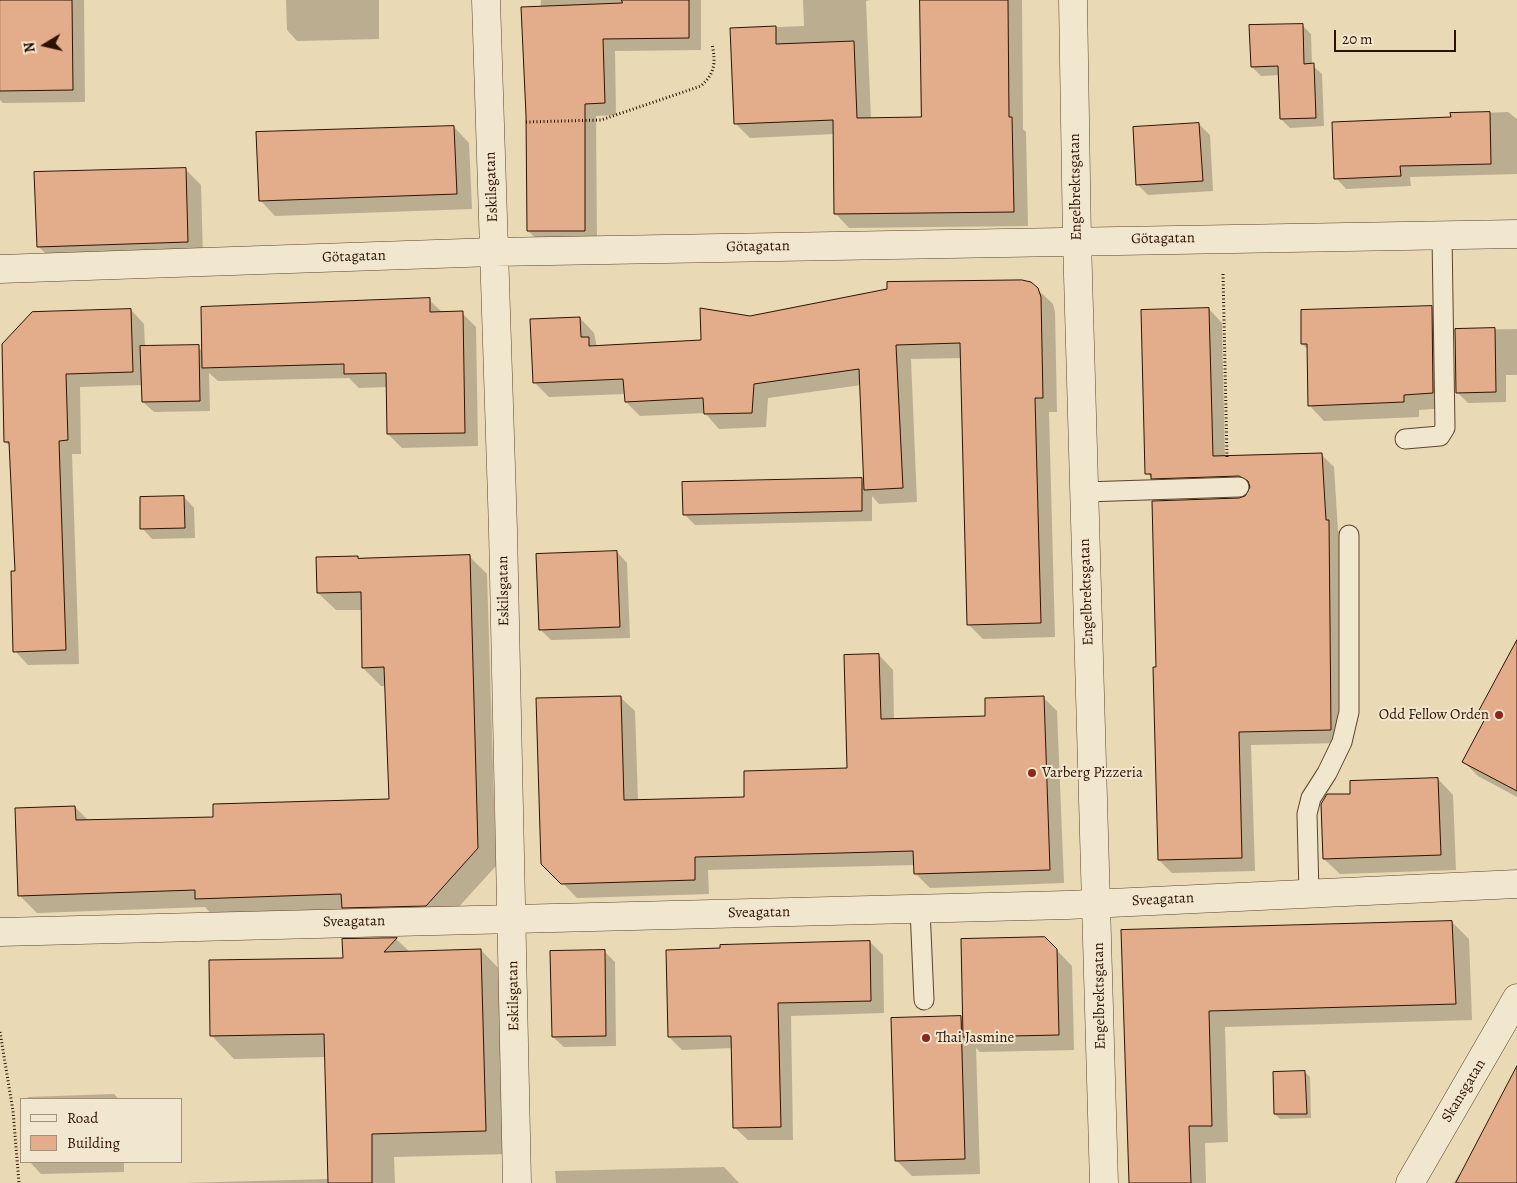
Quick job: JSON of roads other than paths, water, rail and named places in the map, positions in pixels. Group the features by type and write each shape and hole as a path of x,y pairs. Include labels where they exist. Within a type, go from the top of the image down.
{"street":[{"name":"Eskilsgatan","path":"486,0 512,919 517,1183"},
{"name":"Engelbrektsgatan","path":"1073,0 1077,240 1098,903 1104,1183"},
{"name":"Götagatan","path":"0,269 494,252 1077,240 1517,234"},
{"name":"Sveagatan","path":"0,932 920,909 1517,884"},
{"name":"Skansgatan","path":"1410,1183 1517,998"}],"lane":[{"path":"1405,439 1440,436 1445,428 1442,236"},
{"path":"1084,492 1233,488"},
{"path":"1309,894 1308,814 1310,798 1327,773 1342,742 1348,712 1349,535"},
{"path":"920,909 924,1000"}],"place":[{"name":"Odd Fellow Orden","path":"1499,715"},
{"name":"Varberg Pizzeria","path":"1032,773"},
{"name":"Thai Jasmine","path":"926,1038"}]}
